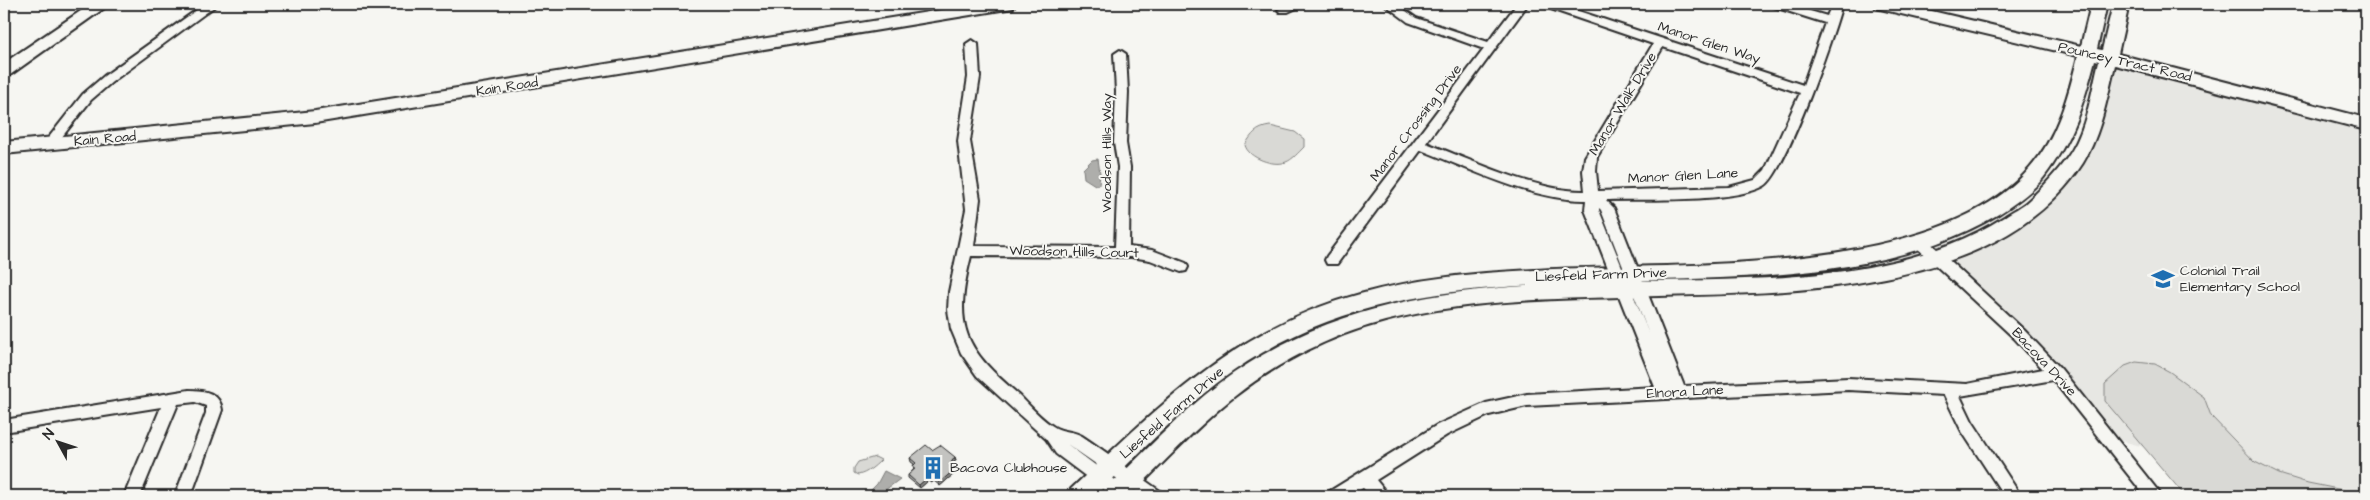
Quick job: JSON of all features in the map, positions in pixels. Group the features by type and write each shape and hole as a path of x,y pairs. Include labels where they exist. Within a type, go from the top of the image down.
{"street":[{"path":"4,57 83,4"},
{"path":"4,71 102,4"},
{"path":"50,144 87,97 108,79 212,4"},
{"name":"Kain Road","path":"4,148 276,122 361,111 1007,4"},
{"path":"1284,10 1299,4"},
{"path":"1389,4 1412,20 1491,47"},
{"name":"Manor Crossing Drive","path":"1332,260 1523,4"},
{"name":"Manor Glen Way","path":"1546,4 1806,91"},
{"path":"1775,4 1832,21"},
{"name":"Manor Glen Lane","path":"1419,145 1552,194 1566,196 1730,192 1760,183 1770,172 1806,91 1837,4"},
{"name":"Pouncey Tract Road","path":"1882,4 2266,96 2366,124"},
{"name":"Liesfeld Farm Drive","path":"1122,491 1227,391 1281,355 1331,332 1384,313 1452,300 1855,258 1920,242 1962,225 1988,211 2014,193 2043,165 2064,130 2099,4"},
{"name":"Liesfeld Farm Drive","path":"1079,496 1166,415 1230,362 1268,339 1322,314 1374,297 1445,283 1508,278 1759,285 1848,278 1880,273 1936,257 1981,239 2010,223 2046,195 2065,175 2079,154 2090,132 2122,4"},
{"name":"Manor Walk Drive","path":"1660,42 1591,158 1588,169 1594,196 1592,210 1629,281 1672,393"},
{"path":"972,44 976,59 976,76 963,145 964,163 971,178 973,209 955,295 954,317 964,346 982,372 1052,434 1062,449 1106,471 1122,491 1154,496"},
{"name":"Woodson Hills Way","path":"1120,54 1122,92 1120,143 1124,168 1122,252"},
{"name":"Bacova Drive","path":"1920,242 2019,334 2056,372 2154,496"},
{"name":"Woodson Hills Court","path":"964,251 1122,252 1152,255 1182,267"},
{"name":"Elnora Lane","path":"1336,496 1442,430 1486,409 1527,400 1848,384 1949,389 1977,388 2056,372"},
{"path":"1949,389 1966,425 2013,496"},
{"path":"4,426 196,396 205,397 211,400 214,406 214,414 183,496"},
{"path":"132,496 172,400"},
{"path":"1364,478 1380,496"}],"shaded area":[{"name":"Colonial Trail Elementary School","path":"2108,58 2298,104 2366,124 2366,494 2241,474 2108,437 2087,410 1936,257 1985,237 2067,172"},
{"path":"1270,126 1295,132 1304,139 1304,147 1291,160 1281,163 1269,162 1256,157 1247,150 1245,145 1255,132"},
{"path":"1098,159 1099,185 1095,185 1084,178 1083,169 1092,160"},
{"path":"2136,362 2155,364 2170,372 2204,397 2211,416 2255,462 2279,474 2308,483 2363,494 2366,492 2366,496 2185,496 2105,401 2105,384 2125,366"},
{"path":"875,457 881,460 873,467 858,475 854,473 854,468 858,462"},
{"path":"884,471 900,479 877,496 865,496 877,484"}],"building":[{"name":"Bacova Clubhouse","path":"926,445 932,450 940,445 955,457 950,464 955,469 939,483 934,478 930,480 927,478 919,485 908,475 916,468 913,466 916,463 910,458"}],"place":[{"name":"Colonial Trail Elementary School","path":"2163,279"},
{"name":"Bacova Clubhouse","path":"933,468"}]}
